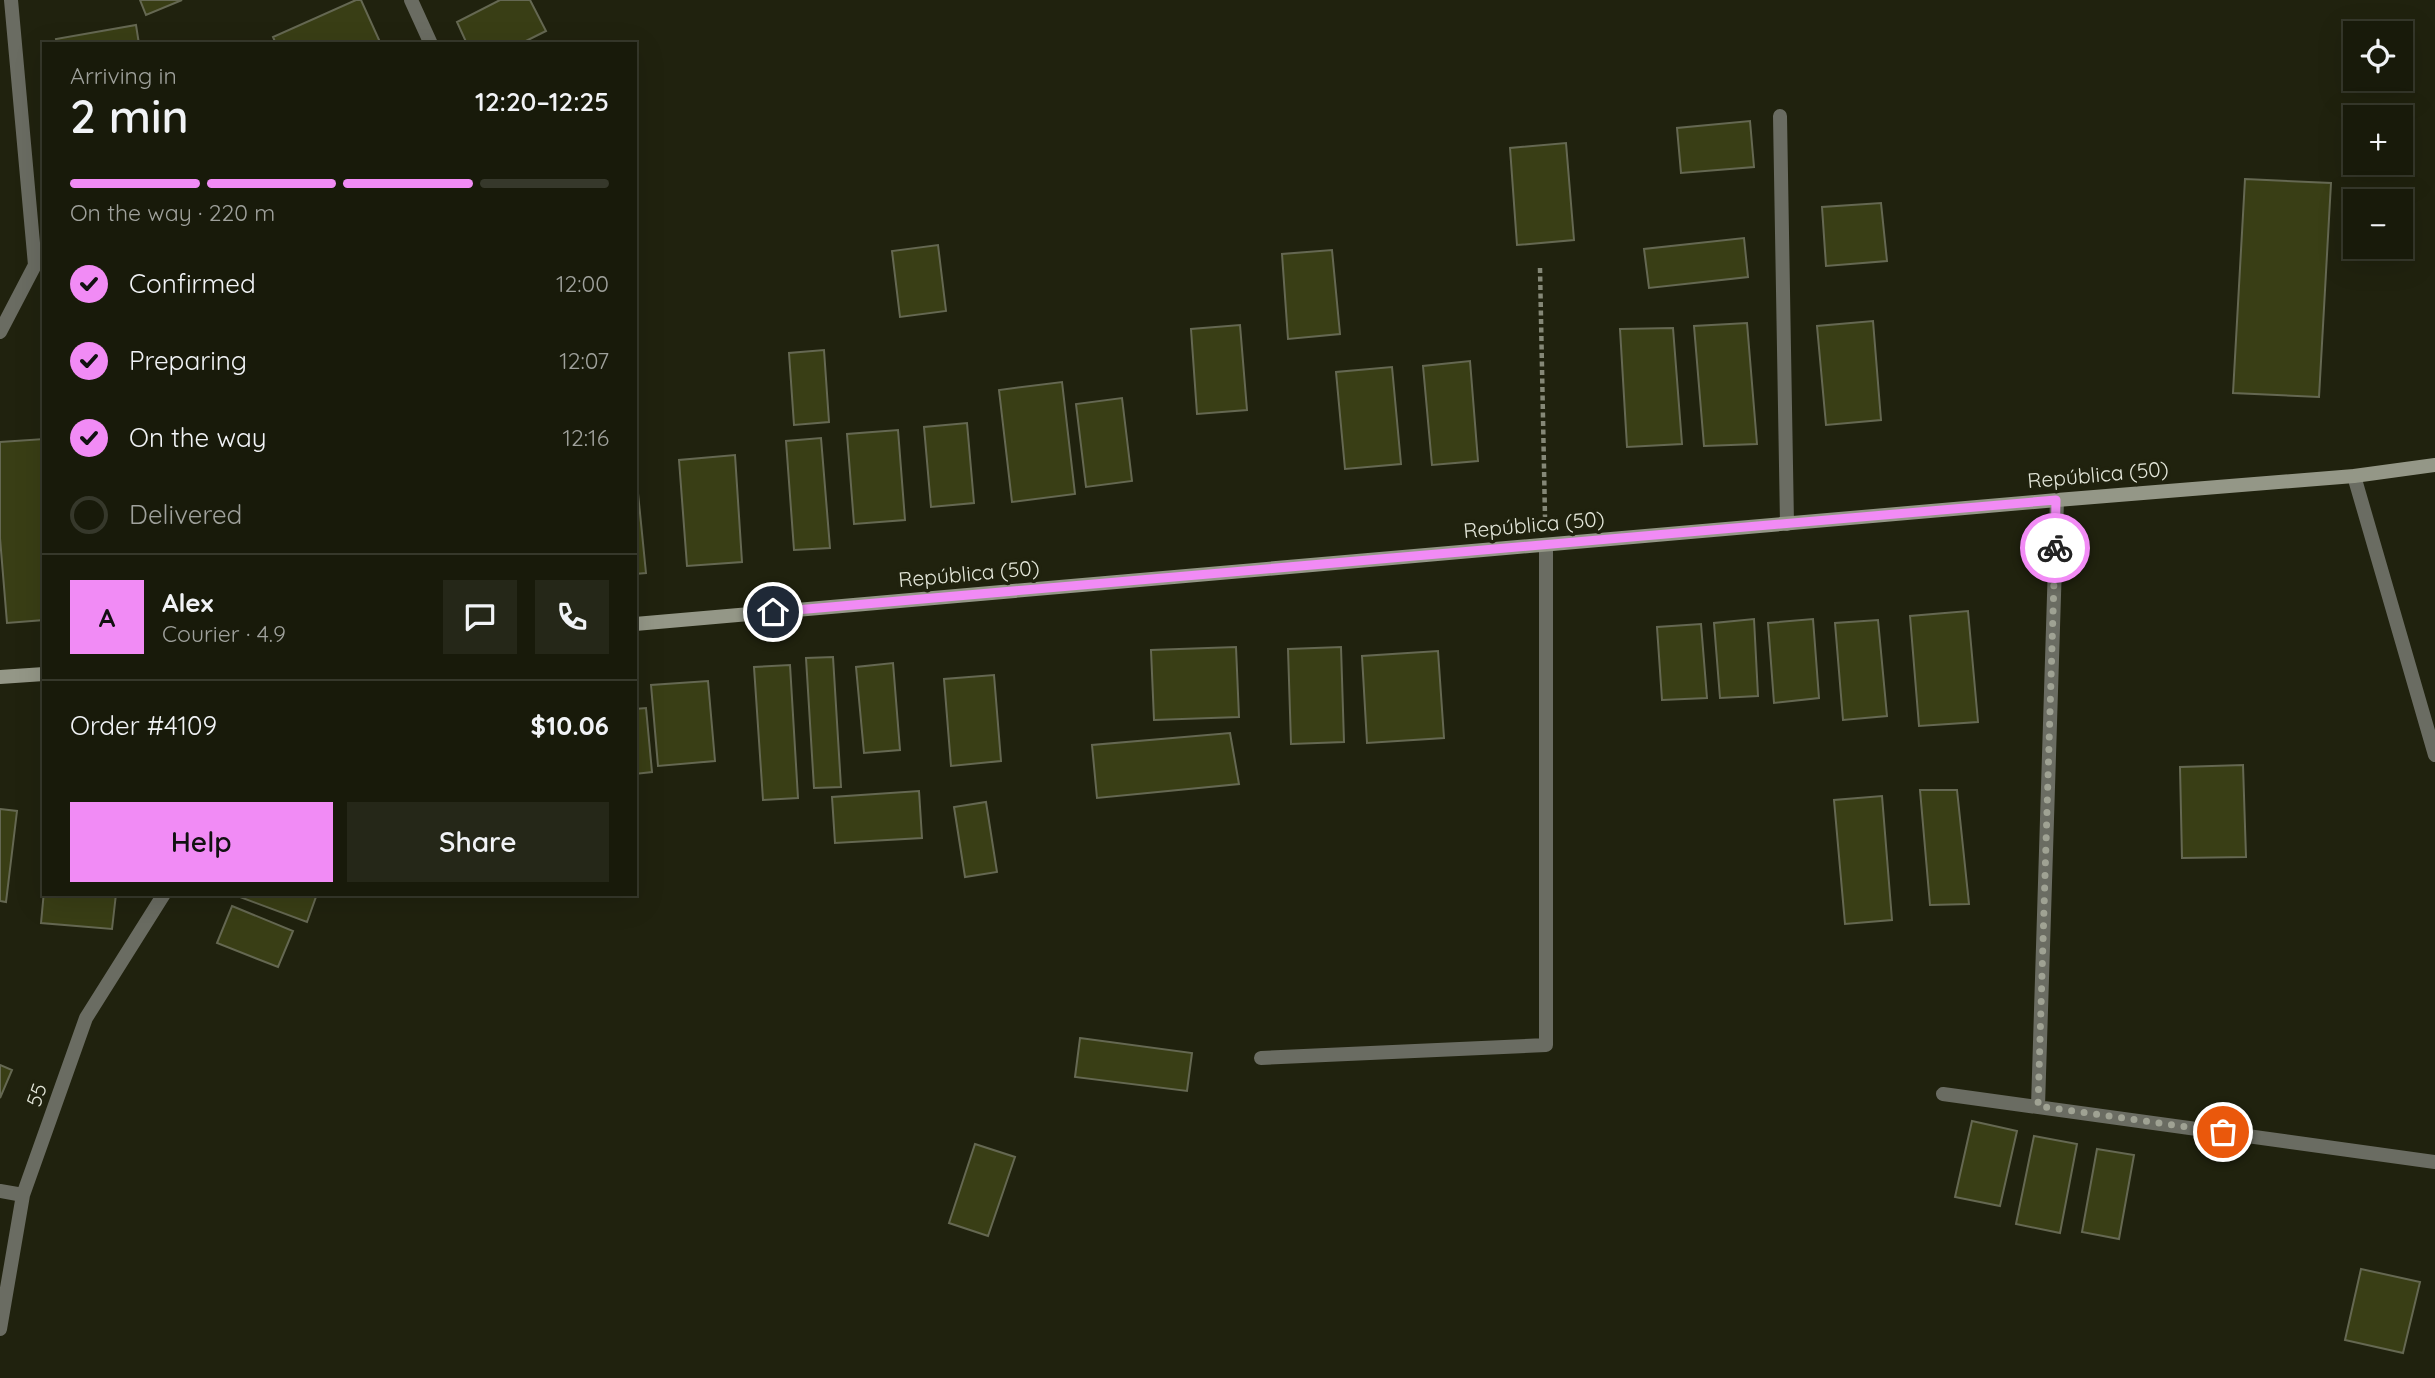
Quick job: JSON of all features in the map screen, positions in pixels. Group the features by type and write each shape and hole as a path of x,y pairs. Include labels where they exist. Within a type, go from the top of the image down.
{"main road":[{"name":"República (50)","path":"637,624 2354,476 2435,464"},
{"path":"0,677 42,674"}],"street":[{"path":"0,332 35,265 11,0"},
{"path":"411,0 430,42"},
{"path":"1780,116 1787,524"},
{"path":"2354,476 2435,755"},
{"path":"2038,1106 2056,500"},
{"path":"1261,1058 1546,1045 1546,545"},
{"name":"55","path":"0,1329 23,1195 86,1018 163,896"},
{"path":"1943,1094 2435,1162"},
{"path":"0,1191 23,1195"}],"path":[{"path":"1540,268 1546,545"}],"building":[{"path":"140,0 182,0 146,15"},
{"path":"361,0 380,42 275,42 273,37"},
{"path":"500,0 530,0 546,31 524,42 466,42 457,22"},
{"path":"136,25 139,42 57,42 56,39"},
{"path":"1750,121 1754,167 1681,173 1677,128"},
{"path":"1566,143 1574,240 1517,245 1510,148"},
{"path":"2245,179 2331,183 2319,397 2233,393"},
{"path":"1881,203 1887,261 1826,266 1822,207"},
{"path":"1744,238 1748,277 1649,288 1644,249"},
{"path":"938,245 946,311 900,317 892,251"},
{"path":"1332,250 1340,334 1288,339 1282,254"},
{"path":"1873,321 1881,420 1826,425 1817,326"},
{"path":"1747,323 1757,444 1704,446 1694,326"},
{"path":"1240,325 1247,410 1197,414 1191,329"},
{"path":"1673,328 1682,444 1627,447 1620,329"},
{"path":"824,350 829,422 794,425 789,353"},
{"path":"1470,361 1478,461 1432,465 1423,366"},
{"path":"1392,367 1401,464 1345,469 1336,372"},
{"path":"1062,382 1075,494 1012,502 999,390"},
{"path":"1122,398 1132,481 1086,487 1076,404"},
{"path":"967,423 974,503 931,507 924,427"},
{"path":"898,430 905,520 854,524 847,434"},
{"path":"821,438 830,548 794,550 786,441"},
{"path":"42,439 42,620 7,623 0,538 0,442"},
{"path":"735,455 742,562 687,566 679,460"},
{"path":"637,483 646,573 637,574"},
{"path":"1968,611 1978,722 1919,726 1910,616"},
{"path":"1754,619 1758,696 1720,698 1714,623"},
{"path":"1813,619 1819,698 1774,703 1768,623"},
{"path":"1878,620 1887,716 1843,720 1835,623"},
{"path":"1701,624 1707,698 1662,700 1657,627"},
{"path":"1236,647 1239,717 1154,720 1151,650"},
{"path":"1341,647 1344,742 1291,744 1288,649"},
{"path":"1438,651 1444,738 1367,743 1362,656"},
{"path":"833,657 841,787 814,788 806,658"},
{"path":"893,663 900,750 864,753 856,667"},
{"path":"790,665 798,798 763,800 754,667"},
{"path":"994,675 1001,761 951,766 944,679"},
{"path":"708,681 715,761 658,766 651,685"},
{"path":"646,708 652,772 637,774 637,709"},
{"path":"1230,733 1239,784 1097,798 1092,745"},
{"path":"2243,765 2246,857 2182,858 2180,767"},
{"path":"1920,790 1957,790 1969,904 1930,905"},
{"path":"919,791 922,838 835,843 832,797"},
{"path":"1882,796 1892,920 1845,924 1834,800"},
{"path":"986,802 997,872 965,877 954,807"},
{"path":"0,809 17,811 6,902 0,901"},
{"path":"44,896 116,896 112,929 41,923"},
{"path":"237,896 316,896 307,922"},
{"path":"232,906 293,931 278,967 217,943"},
{"path":"1080,1038 1192,1053 1187,1091 1075,1077"},
{"path":"0,1065 12,1070 0,1098"},
{"path":"1972,1121 2017,1131 2000,1206 1955,1197"},
{"path":"2034,1136 2077,1144 2060,1233 2016,1224"},
{"path":"975,1144 1015,1157 988,1236 949,1223"},
{"path":"2097,1149 2134,1155 2119,1239 2082,1232"},
{"path":"2361,1269 2420,1282 2403,1353 2345,1340"}],"way so far":[{"path":"2055,548 2038,1106 2223,1132"}],"route":[{"path":"773,612 2056,500 2055,548"}]}
